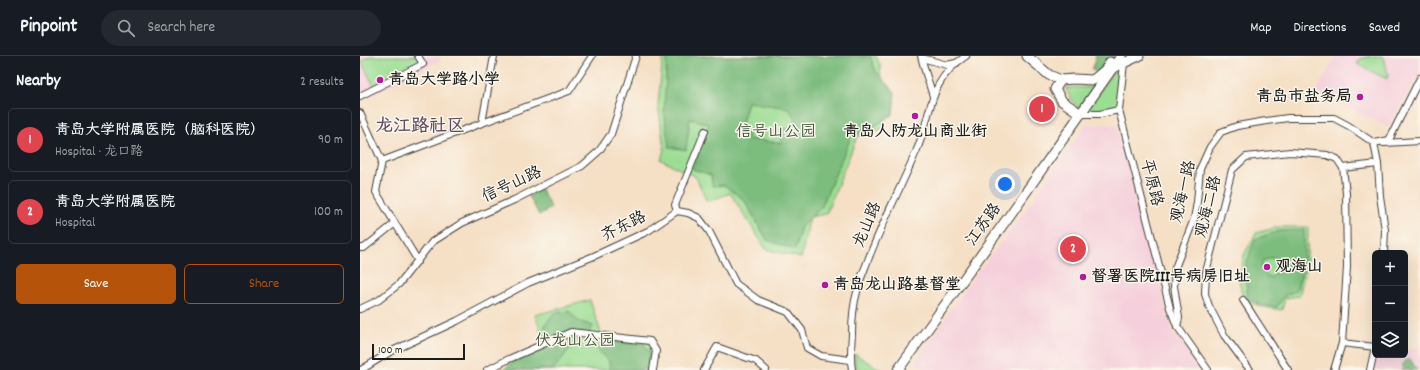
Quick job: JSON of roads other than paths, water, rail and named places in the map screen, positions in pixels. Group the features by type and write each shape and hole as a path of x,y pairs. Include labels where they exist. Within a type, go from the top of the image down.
{"main road":[{"path":"1027,56 1049,75 1061,80 1093,80 1113,69 1123,59 1139,56"},
{"path":"1093,80 1105,70 1114,56"},
{"name":"江苏路","path":"898,370 1113,69"},
{"path":"1049,75 1062,101 1081,114"},
{"path":"1055,89 1061,80"},
{"path":"1093,80 1098,88 1096,92"}],"street":[{"path":"360,96 422,64 418,56"},
{"path":"482,122 494,56"},
{"path":"382,161 482,122 569,91 592,56"},
{"name":"信号山路","path":"360,309 379,300 399,284 432,242 462,222 514,200 582,166 599,151 611,134 636,56"},
{"name":"龙山路","path":"852,370 850,360 853,311 860,282 875,241 923,135 933,96 944,75 956,63 966,56"},
{"path":"922,57 947,65 956,63"},
{"path":"922,57 933,96"},
{"name":"平原路","path":"1123,59 1119,110 1170,308 1177,326 1208,370"},
{"path":"1374,143 1389,140 1417,89 1420,78"},
{"path":"1081,114 1100,114 1119,110"},
{"path":"360,113 382,161 376,192 394,224 418,261"},
{"name":"观海一路","path":"1177,326 1179,318 1174,286 1175,268 1194,219 1200,169 1210,147 1221,132 1237,126 1266,120 1288,118 1334,118 1374,143"},
{"path":"705,131 675,205 677,211 688,213 698,218 709,231 736,284 758,300 788,312 802,330 807,348 821,356 850,360"},
{"path":"1374,143 1420,142"},
{"path":"1374,143 1378,164 1380,196 1385,230 1384,250"},
{"name":"观海二路","path":"1250,370 1224,335 1205,294 1206,272 1232,170 1246,157 1290,152 1327,155 1337,159 1343,168"},
{"path":"1334,370 1342,343 1346,267 1346,194 1343,168 1378,164"},
{"name":"齐东路","path":"361,370 390,352 457,321 528,283 594,256 648,231 677,211"},
{"path":"360,248 364,248 394,224"},
{"path":"1243,300 1288,370"},
{"path":"487,370 571,332 650,341 656,352 653,370"},
{"path":"1342,343 1372,347"},
{"path":"704,370 717,347 756,361 766,370"},
{"path":"1370,370 1373,358"}],"place":[{"name":"青岛大学路小学","path":"380,80"},
{"name":"青岛市盐务局","path":"1360,97"},
{"name":"青岛大学附属医院（脑科医院）","path":"1042,109"},
{"name":"青岛人防龙山商业街","path":"915,116"},
{"name":"青岛大学附属医院","path":"1073,249"},
{"name":"观海山","path":"1267,267"},
{"name":"督署医院III号病房旧址","path":"1083,277"},
{"name":"青岛龙山路基督堂","path":"825,285"}],"district":[{"name":"龙江路社区","path":"420,127"}],"park label":[{"name":"信号山公园","path":"776,132"},
{"name":"伏龙山公园","path":"575,341"}]}
